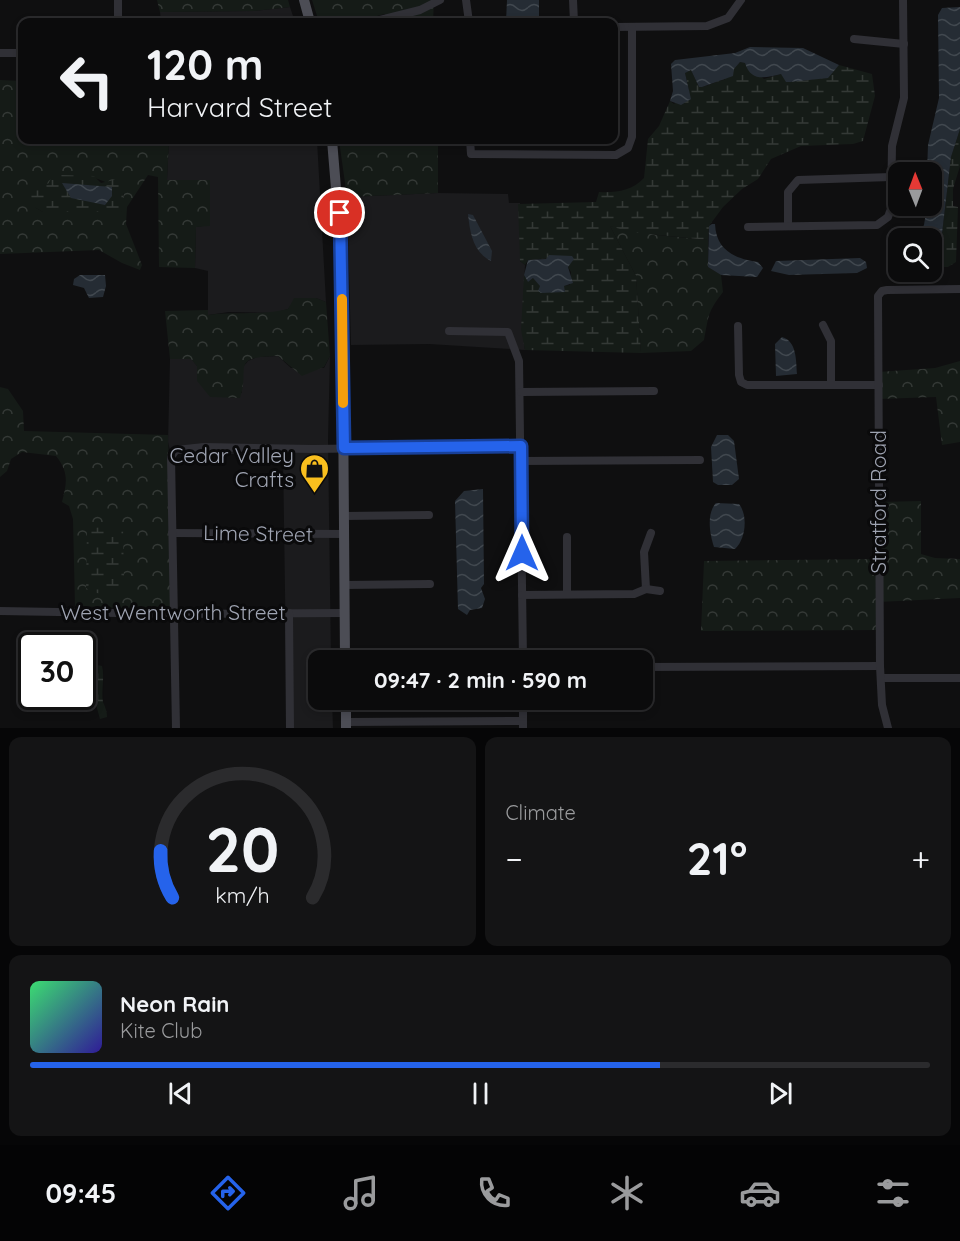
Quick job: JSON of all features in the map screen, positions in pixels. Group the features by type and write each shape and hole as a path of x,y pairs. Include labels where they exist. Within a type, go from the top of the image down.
{"main road":[{"path":"304,0 309,18"},
{"path":"332,144 342,245 345,650"}],"street":[{"path":"118,0 118,18"},
{"path":"388,18 420,10 440,0"},
{"path":"466,0 469,18"},
{"path":"573,0 574,18"},
{"path":"618,27 714,25 732,14 741,0"},
{"path":"892,162 892,147 904,98 903,0"},
{"path":"470,144 471,154 616,155 626,151 633,137 632,27"},
{"path":"854,39 904,44"},
{"path":"0,53 18,53"},
{"path":"788,226 788,192 798,180 888,177"},
{"path":"748,227 879,225 889,216"},
{"name":"Stratford Road","path":"888,728 882,705 880,666 878,296 882,291 960,289"},
{"path":"823,325 831,341 831,385"},
{"path":"738,326 739,375 744,384 879,385"},
{"path":"449,331 508,332 519,361 523,650"},
{"path":"521,392 654,391"},
{"path":"176,728 171,457 173,453 180,448 204,447 521,446"},
{"path":"521,460 700,460"},
{"path":"344,516 429,515"},
{"name":"Lime Street","path":"172,533 345,534"},
{"path":"646,589 645,552 651,533"},
{"path":"567,537 567,594"},
{"path":"345,585 430,584"},
{"path":"522,595 640,593 646,589 660,591"},
{"name":"West Wentworth Street","path":"0,611 175,614 345,613"},
{"path":"289,613 290,728"},
{"path":"653,666 880,666"},
{"path":"882,678 960,678"},
{"path":"346,725 523,725"}],"shaded area":[{"path":"290,7 294,18 161,18 160,12 253,11"},
{"path":"169,144 317,144 326,302 316,298 293,303 288,309 274,313 229,312 208,315 208,271 195,268 196,227 210,225 210,181 167,180"},
{"path":"438,193 508,194 509,203 520,203 520,261 525,265 522,330 525,350 429,344 351,345 347,197"},
{"path":"278,356 291,368 324,368 330,356 328,440 331,650 308,650 308,710 332,710 333,728 287,728 283,454 171,454 168,442 170,359 191,358 197,366 198,381 242,393 242,368 248,361 257,357"}],"green space":[{"path":"157,0 288,0 290,7 253,11 160,12"},
{"path":"312,0 434,0 433,18 385,18 385,14 368,18 318,18"},
{"path":"740,62 745,63 764,79 781,74 795,80 811,80 827,74 839,65 872,74 875,96 863,141 853,144 801,146 771,159 758,179 742,189 723,207 709,226 708,240 630,232 610,226 636,276 641,353 525,350 521,330 524,275 528,282 533,278 541,286 539,288 565,291 563,286 570,285 571,272 568,267 572,256 528,260 525,265 520,261 518,204 596,202 599,192 617,191 634,186 644,178 648,139 659,126 670,101 674,104 689,90 685,73 691,70 699,87 703,87 724,80"},
{"path":"0,80 18,81 18,144 169,144 167,180 210,180 210,226 196,227 195,268 159,267 158,177 148,175 127,207 126,224 142,265 140,270 99,250 0,254","holes":["80,176 91,177 124,192 121,212 43,212 36,208 32,201 44,185"]},
{"path":"960,129 960,166 953,189 953,206 958,207 956,262 948,267 942,267 942,234 951,157"},
{"path":"340,144 438,144 438,193 347,197"},
{"path":"59,175 94,176 101,183 118,179 126,188 123,195 124,208 121,212 43,212 31,205 31,188 40,182 48,184 52,177"},
{"path":"610,226 657,235 708,240 708,267 721,275 723,292 709,314 704,340 691,351 641,353 636,276"},
{"path":"294,298 316,298 326,302 330,356 324,367 302,376 278,356 253,359 244,366 240,398 210,397 197,381 197,366 191,359 170,359 165,311 208,310 208,315 268,312 288,309"},
{"path":"960,361 960,442 942,445 936,397 878,399 878,372 935,368"},
{"path":"0,387 8,389 23,411 24,431 168,435 173,610 75,606 73,519 69,506 62,502 66,483 63,467 56,456 22,452 11,459 7,471 0,477"},
{"path":"921,501 921,554 935,558 960,559 960,598 878,602 878,630 701,631 704,561 878,559 878,502"},
{"path":"123,527 124,588 110,594 91,591 86,588 87,528"},
{"path":"97,665 102,666 103,702 107,715 100,719 96,704"}],"water":[{"path":"507,0 539,0 539,18 506,18"},
{"path":"960,7 960,129 951,157 942,234 942,228 922,228 925,216 942,216 942,162 927,162 928,145 939,98 938,15 942,8"},
{"path":"750,47 803,48 839,65 828,78 786,82 781,74 755,76 745,63 740,62 734,69 733,76 702,87 699,87 691,70 685,73 691,99 681,105 670,101 673,91 671,64 675,60 735,53"},
{"path":"62,183 112,187 112,196 105,205 71,198"},
{"path":"468,214 473,215 492,251 491,261 476,247 471,235"},
{"path":"715,224 719,241 729,252 742,259 758,262 763,268 757,277 721,275 708,267 709,226"},
{"path":"549,255 572,256 574,259 568,267 573,283 564,286 565,292 541,293 538,291 540,286 533,278 528,282 524,275 528,260 546,259"},
{"path":"860,258 866,262 867,268 857,273 789,275 771,271 776,261"},
{"path":"80,275 105,275 106,286 103,297 89,298 84,288 73,285 74,279"},
{"path":"782,337 787,339 793,347 797,374 776,376 775,344"},
{"path":"717,435 728,435 734,441 739,479 732,485 718,485 713,482 711,447"},
{"path":"483,489 484,584 481,588 485,599 482,608 470,610 467,615 458,609 455,501 464,491"},
{"path":"716,503 739,504 742,509 745,520 742,539 735,549 714,547 710,519"}],"slow traffic":[{"path":"342,299 343,403"}],"place":[{"name":"Cedar Valley Crafts","path":"315,494"}],"route":[{"path":"340,213 344,448 521,446 522,553"}]}
